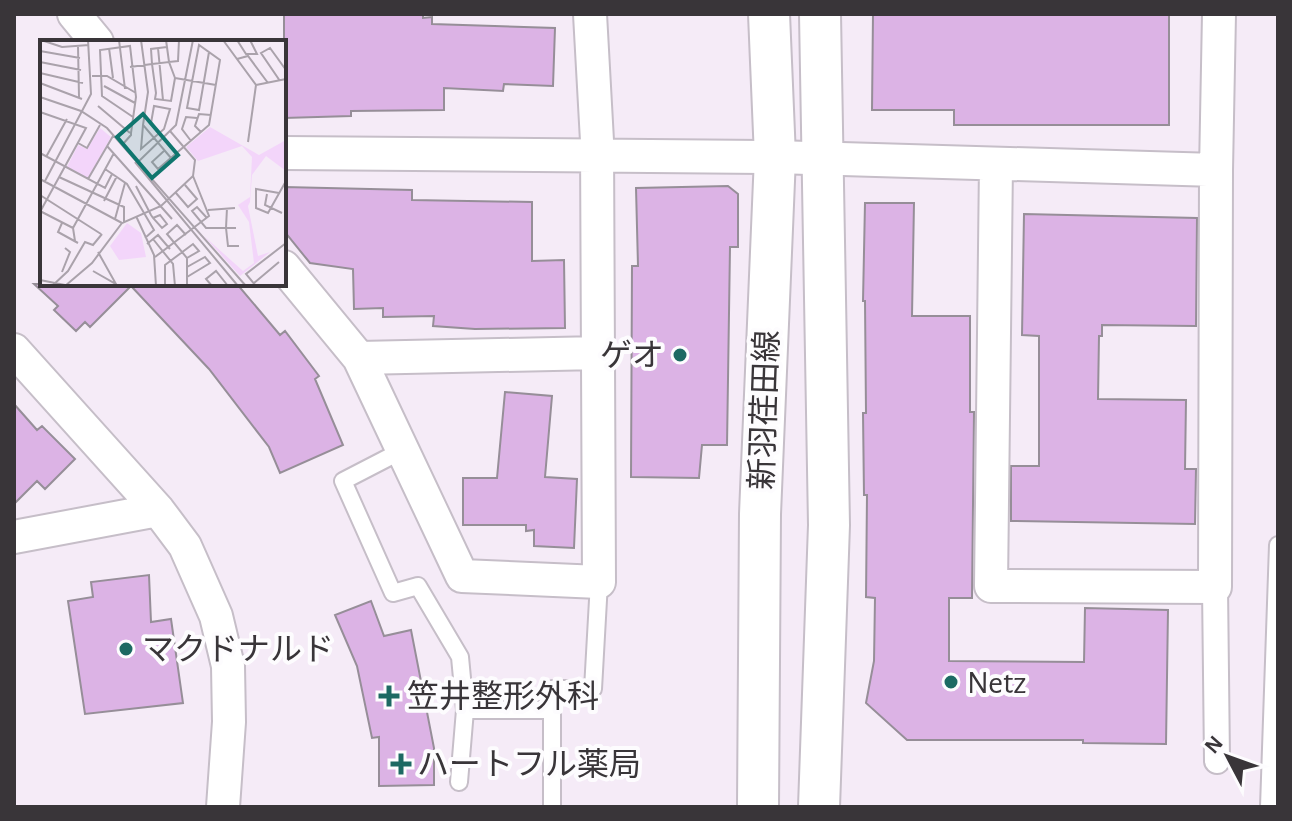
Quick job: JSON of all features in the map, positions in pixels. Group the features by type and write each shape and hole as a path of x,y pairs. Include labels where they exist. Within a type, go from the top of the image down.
{"street":[{"path":"74,14 95,40"},
{"path":"286,269 359,358 462,576 599,582 597,156 590,14"},
{"name":"新羽荏田線","path":"758,807 760,514 775,157 769,14"},
{"name":"新羽荏田線","path":"819,807 829,525 820,14"},
{"path":"1217,761 1216,170 1219,14"},
{"path":"286,153 775,157 1216,170"},
{"path":"996,164 991,586 1215,587"},
{"path":"14,350 158,510 185,546 216,616 228,666 229,722 223,807"},
{"path":"359,358 599,353"},
{"path":"14,537 158,510"}],"lane":[{"path":"403,450 343,481 393,593 418,586 460,657 465,710 459,782"},
{"path":"1269,807 1278,545"},
{"path":"552,807 552,689 593,689 599,582"},
{"path":"465,710 552,710"}],"building":[{"path":"284,14 423,14 423,18 432,17 432,24 555,28 553,86 504,84 503,91 444,88 444,110 351,111 351,116 286,118"},
{"path":"873,14 1169,14 1169,125 954,125 954,110 872,110"},
{"name":"ゲオ","path":"728,186 738,194 738,247 730,247 727,445 702,445 699,478 631,477 632,266 638,266 636,188"},
{"path":"286,187 412,190 412,200 532,202 532,261 564,260 565,328 475,329 433,326 434,316 383,317 383,308 354,309 353,269 310,263 286,233"},
{"path":"865,203 914,203 912,316 970,316 970,412 974,412 972,598 949,598 949,661 1084,662 1085,608 1168,610 1166,744 1083,743 1083,740 907,740 866,703 874,661 875,598 866,597 867,495 864,495 863,413 866,413 863,301"},
{"path":"1024,214 1197,218 1196,326 1102,325 1102,336 1099,336 1098,399 1186,400 1185,469 1196,469 1195,524 1011,521 1011,466 1039,466 1039,336 1022,335"},
{"path":"34,284 131,286 90,327 85,322 76,331 54,310 58,306"},
{"path":"131,286 239,286 280,335 285,331 319,376 315,379 343,445 280,473 269,447 209,369"},
{"path":"505,392 552,396 545,477 577,479 574,548 534,546 534,530 526,531 526,525 463,525 463,478 497,478"},
{"path":"14,404 37,430 42,426 75,459 45,489 37,481 14,504"},
{"path":"149,575 151,622 171,619 183,703 85,714 68,601 93,597 91,582"},
{"path":"371,601 384,636 411,630 434,748 434,785 379,786 379,737 372,738 357,666 335,615"}],"place":[{"name":"ゲオ","path":"680,355"},
{"name":"マクドナルド","path":"126,649"},
{"name":"Netz","path":"951,682"},
{"name":"笠井整形外科","path":"389,696"},
{"name":"ハートフル薬局","path":"401,764"}]}
